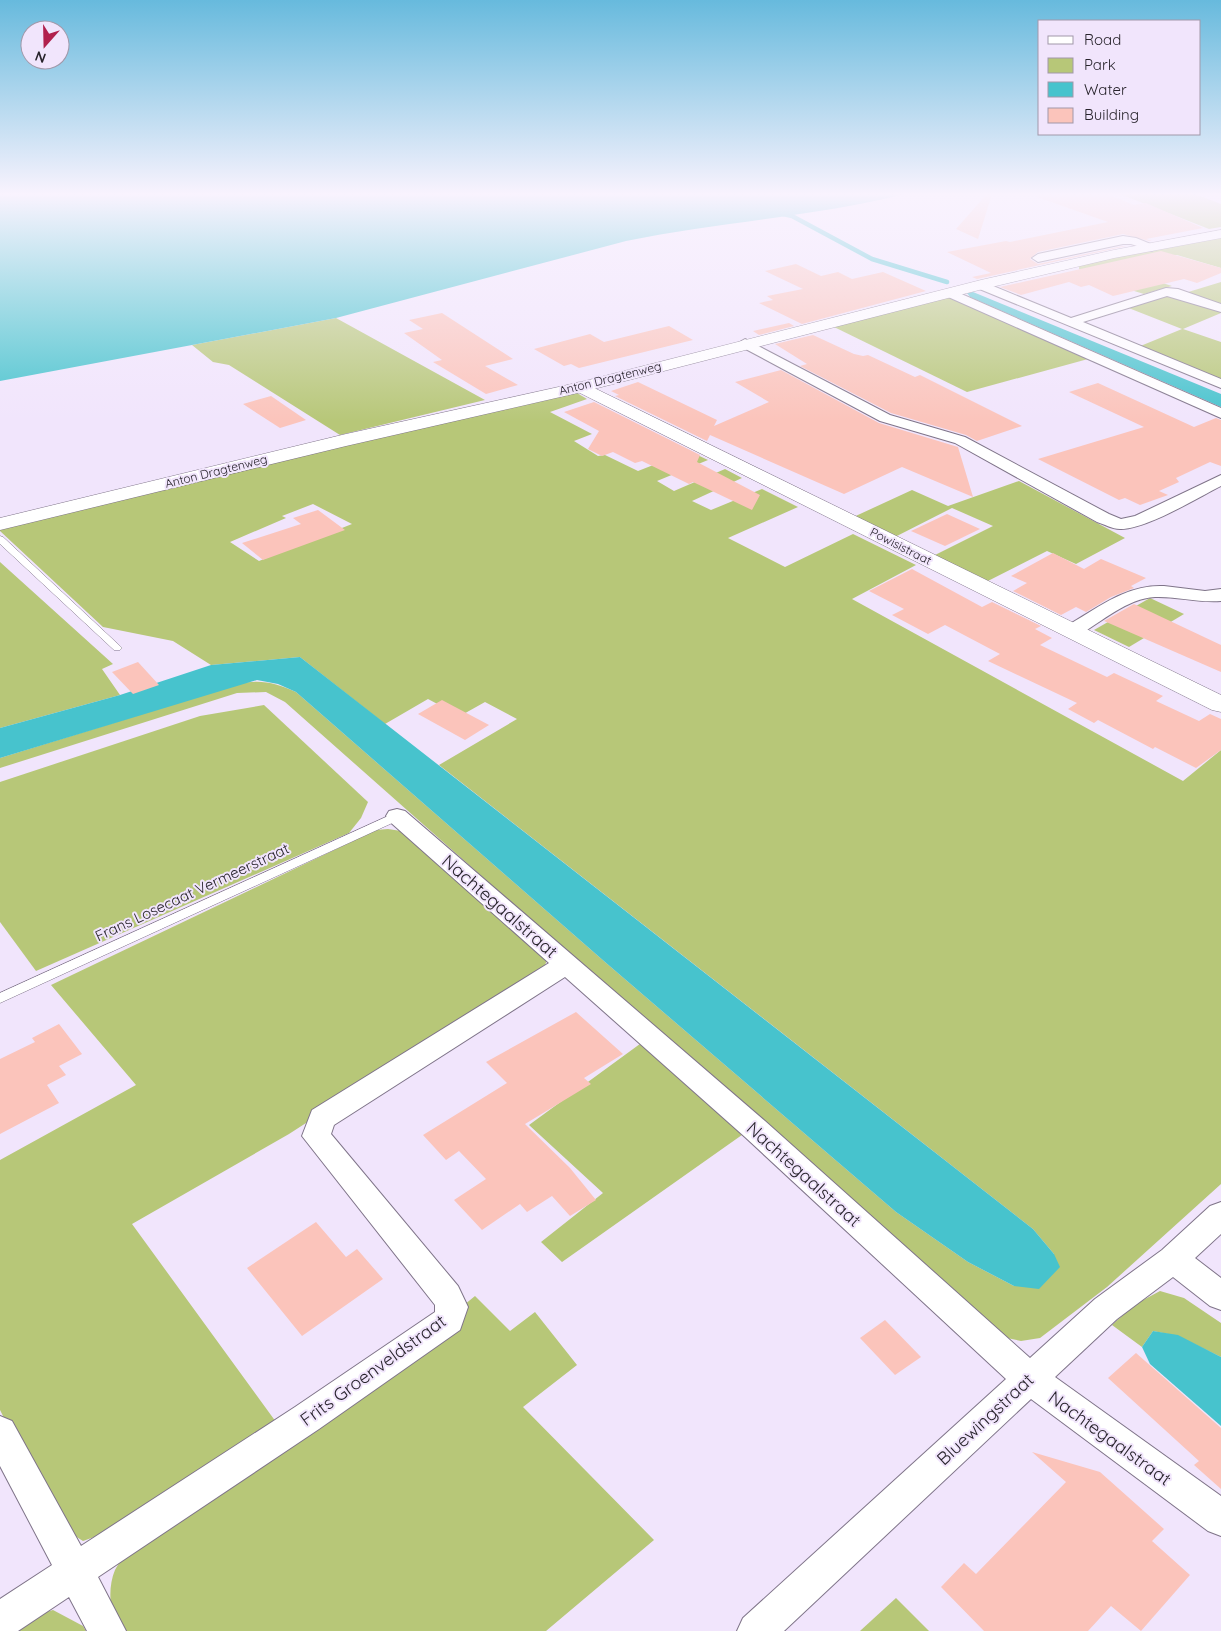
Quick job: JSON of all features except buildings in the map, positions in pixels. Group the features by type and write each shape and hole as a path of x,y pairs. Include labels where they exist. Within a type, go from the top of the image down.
{"main road":[{"name":"Anton Dragtenweg","path":"0,524 337,442 582,387 745,343 1048,270"},
{"name":"Powisistraat","path":"582,387 1221,704"}],"street":[{"path":"981,285 1221,384"},
{"path":"1071,322 1166,292 1174,292 1221,308"},
{"path":"950,294 1221,414"},
{"path":"745,343 885,418 960,440 1103,518 1120,524 1140,520 1216,485"},
{"path":"1072,631 1137,594 1154,591 1202,597 1221,595"},
{"name":"Nachtegaalstraat","path":"397,816 755,1129 1030,1378 1221,1518"},
{"name":"Frits Groenveldstraat","path":"0,1621 307,1418 449,1320 452,1306 447,1296 316,1136 317,1128 322,1118 566,965"},
{"name":"Bluewingstraat","path":"756,1631 1106,1309 1173,1259 1221,1215"},
{"path":"1173,1259 1221,1296"},
{"path":"0,1432 106,1631"}],"lane":[{"path":"0,539 117,648"},
{"name":"Frans Losecaat Vermeerstraat","path":"0,998 397,816"}],"green space":[{"path":"1081,270 1122,270 1172,286 1144,294 1098,280"},
{"path":"1221,282 1221,305 1185,293"},
{"path":"1165,295 1221,310 1221,313 1183,329 1221,342 1221,381 1138,347 1182,329 1126,307"},
{"path":"950,297 1088,359 967,392 832,326"},
{"path":"336,318 485,400 340,435 229,365 213,362 192,345"},
{"path":"566,392 577,393 587,399 550,412 592,434 574,441 598,456 605,455 638,471 689,451 708,460 657,481 674,491 725,469 742,478 692,501 711,510 762,489 798,507 728,538 785,567 853,534 916,565 852,599 1183,781 1221,750 1221,1184 1107,1287 1040,1338 1021,1341 1002,1337 285,702 266,692 237,693 0,768 0,758 239,684 268,683 296,692 605,962 896,1212 968,1262 1014,1286 1054,1254 1033,1229 439,765 517,719 485,702 460,716 428,699 385,724 300,657 211,665 173,641 103,627 0,531 0,528","holes":["313,504 352,524 259,561 230,542 286,518 282,516"]},
{"path":"1019,481 1125,538 1076,564 1047,551 980,585 927,559 993,526 952,508 889,540 847,520 912,490 948,506"},
{"path":"0,562 113,664 102,669 120,695 0,728"},
{"path":"1150,598 1184,614 1129,647 1094,630"},
{"path":"264,705 368,802 361,818 349,833 36,971 0,922 0,782 200,716"},
{"path":"376,830 401,831 547,960 543,970 289,1134 132,1224 276,1422 108,1532 83,1541 64,1529 52,1513 0,1410 0,1160 136,1085 51,985"},
{"path":"644,1041 749,1130 562,1262 541,1242 603,1193 529,1125"},
{"path":"1160,1291 1184,1298 1221,1323 1221,1357 1178,1336 1153,1331 1142,1347 1112,1325 1134,1305"},
{"path":"475,1296 510,1331 535,1312 577,1365 523,1407 654,1540 546,1631 119,1631 113,1617 111,1585 115,1570 133,1545 312,1429"},
{"path":"896,1598 929,1631 860,1631"},
{"path":"53,1610 83,1626 86,1631 1,1631 11,1623"}],"water":[{"path":"0,270 516,270 336,318 0,381"},
{"path":"973,292 1221,394 1221,407 970,297 967,293"},
{"path":"300,657 1033,1229 1054,1254 1060,1267 1039,1289 1014,1286 968,1262 896,1212 605,962 296,692 278,684 257,680 0,758 0,728 120,695 211,665"},
{"path":"1153,1331 1178,1335 1221,1357 1221,1426 1150,1364 1142,1347"}],"waterway":[{"path":"908,270 947,282"}]}
